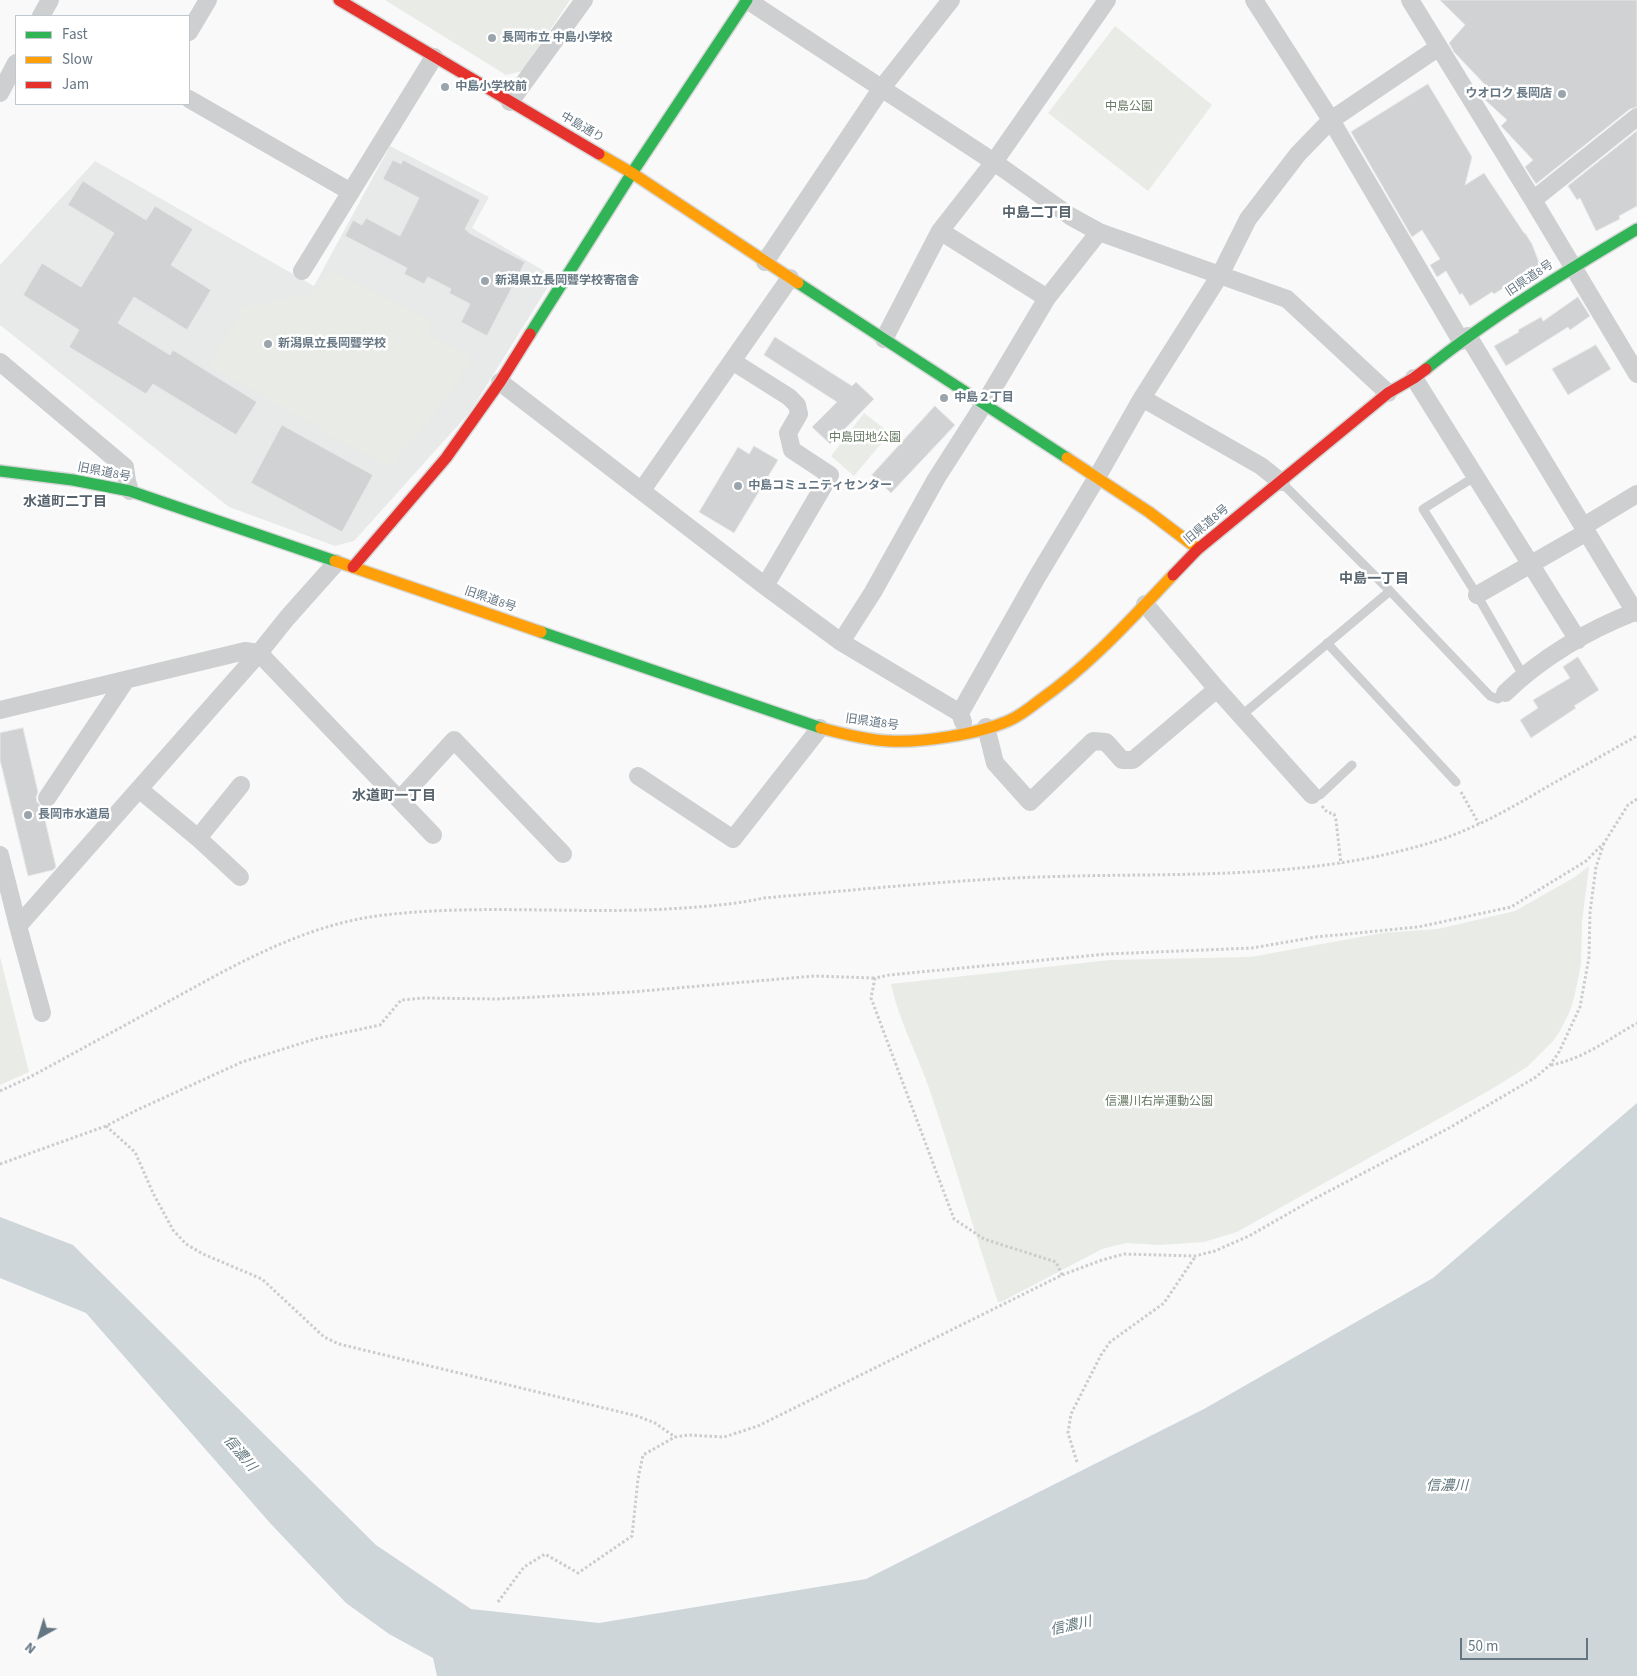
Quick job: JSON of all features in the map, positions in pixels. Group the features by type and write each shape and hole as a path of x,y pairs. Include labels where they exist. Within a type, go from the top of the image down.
{"street":[{"path":"42,15 50,0"},
{"path":"190,30 208,0"},
{"name":"中島通り","path":"339,0 434,58 632,173 1149,512 1198,549"},
{"path":"510,102 584,0"},
{"path":"353,567 446,458 500,382 632,173 747,0 994,162 1070,216 1099,232 1287,299 1388,393"},
{"path":"765,262 881,89 951,0"},
{"path":"884,339 940,231 994,162 1107,0"},
{"path":"1254,0 1331,120 1636,612 1578,640 1523,675 1505,693"},
{"path":"1410,0 1637,374"},
{"path":"960,712 1037,576 1096,479 1142,398 1220,274 1248,218 1298,154 1331,120 1439,47"},
{"path":"302,271 434,58"},
{"path":"1,91 15,65"},
{"path":"190,100 351,192"},
{"path":"1533,200 1637,117"},
{"name":"旧県道8号","path":"0,471 73,480 130,492 174,505 336,563 353,567 820,728 857,737 889,741 916,740 967,733 1008,721 1064,684 1198,549 1388,393 1414,378 1465,339 1573,267 1637,229"},
{"path":"940,231 1046,298"},
{"path":"842,642 873,592 936,479 984,404 1046,298 1099,232"},
{"path":"642,490 790,278"},
{"path":"732,361 789,397 796,405 799,414 788,433 792,450 830,475 765,586"},
{"path":"0,362 125,467 130,492"},
{"path":"1414,378 1578,640"},
{"path":"500,382 765,586 842,642 960,712 967,733"},
{"path":"1142,398 1261,466 1281,482"},
{"path":"1477,596 1531,566 1637,494"},
{"path":"18,926 336,563"},
{"path":"1145,604 1312,795"},
{"path":"0,710 245,651 259,653 434,836"},
{"path":"47,798 126,680"},
{"path":"986,726 995,763 1030,802 1093,741 1106,742 1122,760 1133,760 1218,689"},
{"path":"638,776 733,839 820,728"},
{"path":"400,799 454,740 563,854"},
{"path":"198,838 242,785"},
{"path":"139,789 198,838 240,877"},
{"path":"0,855 42,1013"}],"lane":[{"path":"1476,476 1423,508 1523,675"},
{"path":"1281,482 1390,591 1490,696 1498,699 1505,693"},
{"path":"1242,715 1390,591"},
{"path":"1327,643 1456,782"},
{"path":"1312,795 1320,795 1352,764"}],"path":[{"path":"0,1091 30,1077 235,965 291,938 319,928 374,916 431,911 677,908 744,902 764,898 990,880 1038,877 1260,872 1341,864 1395,853 1438,840 1479,824 1505,812 1637,736"},
{"path":"1456,782 1479,824"},
{"path":"0,1164 106,1126 242,1062 315,1039 380,1025 401,1000 424,998 497,999 631,992 814,976 875,978 889,975 1107,954 1252,948 1316,937 1418,927 1511,907 1586,861 1604,843 1628,805 1637,799"},
{"path":"1336,820 1341,864"},
{"path":"498,1602 524,1567 546,1554 578,1573 632,1536 638,1479 643,1455 675,1437 688,1435 724,1437 758,1426 1062,1275 1102,1260 1124,1254 1195,1256 1215,1251 1249,1236 1312,1200 1449,1128 1536,1077 1550,1065 1559,1052 1580,1007 1589,957 1590,912 1596,866 1604,843"},
{"path":"875,978 871,998 954,1219 984,1239 1056,1262 1062,1275"},
{"path":"1550,1065 1568,1062 1637,1023"},
{"path":"106,1126 135,1152 153,1193 173,1230 186,1244 203,1254 262,1279 324,1338 339,1344 637,1416 655,1423 675,1437"},
{"path":"1077,1462 1068,1433 1071,1414 1101,1355 1110,1342 1164,1303 1195,1256"}],"shaded area":[{"name":"新潟県立長岡聾学校","path":"390,146 489,197 472,228 554,277 470,412 354,541 335,546 229,507 0,325 0,265 95,161 314,286"}],"green space":[{"name":"長岡市立 中島小学校","path":"385,0 570,0 523,71 506,75"},
{"name":"中島公園","path":"1115,26 1212,105 1148,191 1048,113"},
{"path":"332,270 432,322 426,334 471,358 452,391 389,468 210,366 243,307 310,294"},
{"name":"中島団地公園","path":"864,413 890,433 854,476 831,456"},
{"name":"信濃川右岸運動公園","path":"1589,866 1582,922 1581,965 1570,1011 1553,1041 1527,1067 1490,1090 1237,1232 1204,1242 1160,1245 1126,1243 1102,1249 998,1302 930,1091 899,1012 891,984 1110,960 1251,957 1382,933 1438,929 1515,911 1575,877"},
{"path":"0,957 29,1072 0,1085"}],"water":[{"name":"信濃川","path":"1637,1103 1637,1676 437,1676 433,1658 389,1634 346,1603 270,1523 86,1313 0,1278 0,1217 73,1245 376,1545 471,1609 599,1623 866,1579 1204,1409 1433,1278"}],"building":[{"name":"ウオロク 長岡店","path":"1440,0 1637,0 1637,107 1630,109 1536,184 1525,167 1533,160 1501,126 1507,120 1483,98 1490,90 1454,52 1449,43 1465,25"},
{"path":"1428,84 1472,157 1465,185 1484,173 1532,244 1540,265 1494,294 1492,292 1470,306 1462,293 1460,295 1446,271 1437,277 1430,265 1440,259 1422,230 1412,237 1351,132"},
{"path":"1637,131 1637,206 1619,216 1620,219 1596,231 1580,198 1577,200 1568,186"},
{"path":"393,160 401,164 403,160 480,200 465,229 469,233 525,262 487,336 461,322 470,304 449,293 451,289 428,277 424,284 404,274 407,268 345,236 353,220 362,225 366,218 400,236 419,198 383,179"},
{"path":"83,181 146,220 155,206 193,229 171,265 211,290 187,330 134,297 118,323 170,355 173,350 257,402 236,435 153,384 146,394 69,347 79,330 23,295 42,263 81,287 114,233 68,205"},
{"path":"1578,297 1590,316 1570,330 1568,327 1506,366 1494,346 1541,317 1543,321"},
{"path":"775,337 852,386 856,382 874,399 830,444 812,427 837,402 764,355"},
{"path":"1596,345 1611,369 1568,395 1552,369"},
{"path":"935,406 955,425 891,493 872,475"},
{"path":"282,425 373,475 342,532 251,483"},
{"name":"中島コミュニティセンター","path":"754,446 778,460 734,533 699,512 738,447 749,454"},
{"path":"1578,657 1599,690 1531,738 1520,720 1538,708 1533,700 1570,678 1563,667"},
{"name":"長岡市水道局","path":"23,728 38,792 37,802 42,807 56,867 53,870 28,876 0,760 0,733"}],"traffic: fast":[{"path":"530,334 632,173 747,0"},
{"path":"1426,369 1503,313 1556,278 1637,229"},
{"path":"798,283 1067,458"},
{"path":"0,471 73,480 130,491 335,561"},
{"path":"541,632 821,728"}],"traffic: slow":[{"path":"599,154 632,173 798,283"},
{"path":"1067,458 1149,512 1198,549"},
{"path":"335,561 541,632"},
{"path":"821,728 863,738 917,741 966,734 1008,721 1029,709 1093,657 1173,575"}],"traffic: jam":[{"path":"339,0 599,154"},
{"path":"353,567 446,458 500,382 530,334"},
{"path":"1173,575 1198,549 1388,393 1426,369"}],"place":[{"name":"長岡市立 中島小学校","path":"492,38"},
{"name":"中島小学校前","path":"445,87"},
{"name":"ウオロク 長岡店","path":"1562,94"},
{"name":"新潟県立長岡聾学校寄宿舎","path":"485,281"},
{"name":"新潟県立長岡聾学校","path":"268,344"},
{"name":"中島２丁目","path":"944,398"},
{"name":"中島コミュニティセンター","path":"738,486"},
{"name":"長岡市水道局","path":"28,815"}],"district":[{"name":"中島二丁目","path":"1037,214"},
{"name":"水道町二丁目","path":"65,503"},
{"name":"中島一丁目","path":"1374,580"},
{"name":"水道町一丁目","path":"394,797"}]}
